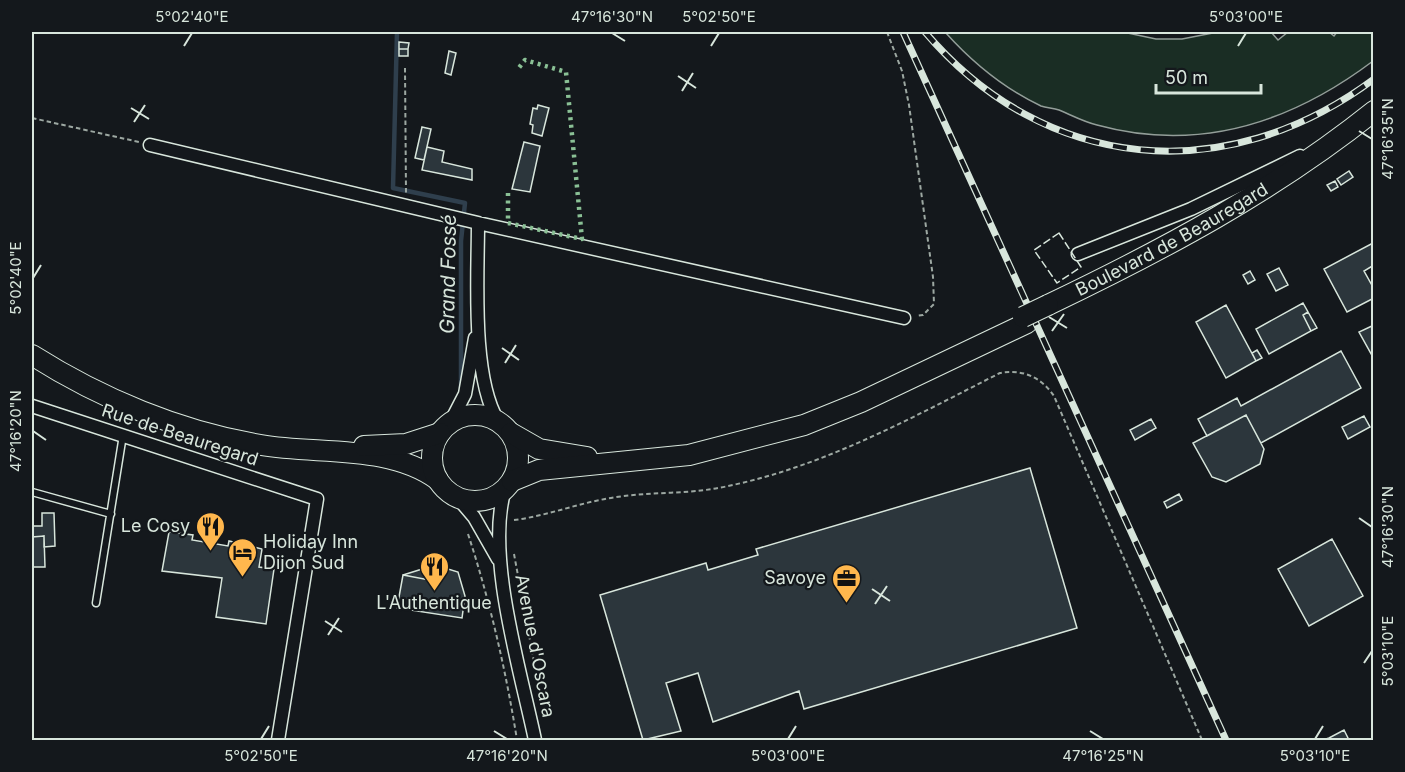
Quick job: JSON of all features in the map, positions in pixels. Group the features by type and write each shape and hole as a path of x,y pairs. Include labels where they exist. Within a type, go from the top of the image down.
{"main road":[{"name":"Boulevard de Beauregard","path":"760,434 1025,320 1149,257 1290,173 1374,111"},
{"name":"Boulevard de Beauregard","path":"1050,308 1152,264 1223,224 1275,193 1374,124"},
{"path":"32,345 108,387 199,421 246,434 302,442 373,446 406,444 471,415 483,415 539,449 586,457 684,447 760,434"},
{"path":"32,355 106,396 206,433 260,445 389,459 424,470 456,496 482,501 539,470 652,461 760,434"},
{"path":"504,427 518,453 518,463 508,485"},
{"path":"438,480 432,455 445,428"}],"street":[{"path":"1078,254 1191,209 1337,139"},
{"path":"150,145 478,223 904,318"},
{"path":"478,223 477,325 485,389 504,427"},
{"path":"445,428 467,386 477,325"},
{"name":"Rue de Beauregard","path":"32,406 317,499 278,741"},
{"name":"Avenue d'Oscara","path":"508,485 500,522 499,560 535,741"},
{"name":"Avenue d'Oscara","path":"456,496 477,524 499,560"}],"lane":[{"path":"96,603 123,434"},
{"path":"32,492 111,514"}],"path":[{"path":"887,32 902,71 909,105 933,286 934,304 923,315 904,318"},
{"path":"405,68 406,194"},
{"path":"32,118 150,145"},
{"path":"500,522 542,517 612,498 727,487 825,456 882,432 1000,373 1017,372 1029,375 1039,380 1054,396 1202,741"},
{"path":"477,524 465,526 478,564 510,695 518,741"},
{"path":"514,552 542,705"}],"green space":[{"path":"945,32 1123,32 1156,39 1182,39 1218,32 1271,32 1278,40 1288,32 1329,32 1334,36 1337,32 1373,32 1373,61 1310,101 1243,126 1208,133 1172,135 1135,133 1097,125 1059,110 1041,106 989,74"}],"building":[{"path":"399,42 409,43 408,49 399,49"},
{"path":"399,49 408,49 408,56 399,56"},
{"path":"449,51 456,53 451,75 445,73"},
{"path":"538,105 549,108 542,136 532,133 533,125 530,124 533,108 537,109"},
{"path":"422,127 431,129 424,160 415,158"},
{"path":"524,142 540,146 530,192 512,189"},
{"path":"427,147 444,151 442,162 472,169 472,180 422,170"},
{"path":"1349,171 1353,177 1341,185 1337,179"},
{"path":"1335,181 1338,187 1331,191 1327,185"},
{"path":"1373,243 1374,265 1364,271 1374,289 1374,298 1347,312 1324,269"},
{"path":"1279,268 1288,285 1276,291 1267,274"},
{"path":"1250,271 1255,280 1248,284 1243,275"},
{"path":"1303,303 1308,312 1303,315 1311,331 1269,354 1256,329"},
{"path":"1226,305 1256,361 1226,378 1196,322"},
{"path":"1308,312 1317,328 1311,331 1303,315"},
{"path":"1374,325 1374,359 1359,332"},
{"path":"1257,350 1262,358 1256,361 1252,353"},
{"path":"1341,351 1361,388 1261,443 1246,415 1207,436 1198,419 1237,398 1241,406"},
{"path":"1246,415 1264,449 1260,464 1226,482 1212,477 1193,443"},
{"path":"1364,416 1370,427 1348,439 1342,427"},
{"path":"1151,419 1156,428 1135,440 1130,430"},
{"path":"1030,468 1077,628 804,709 799,691 713,722 698,673 666,683 681,731 643,740 600,595 706,563 708,570 758,555 756,549"},
{"path":"1179,494 1182,500 1167,508 1164,502"},
{"path":"42,513 54,513 55,546 44,547 44,536 32,537 32,526 42,526"},
{"name":"Holiday Inn Dijon Sud","path":"169,532 193,535 192,540 228,546 229,541 262,549 259,567 274,569 266,624 216,617 222,578 162,571"},
{"path":"44,536 45,567 32,567 32,537"},
{"path":"1332,539 1363,596 1309,626 1278,569"},
{"path":"435,565 458,572 465,596 462,618 397,608 403,575 429,580"},
{"path":"435,565 429,580 403,575"},
{"path":"1344,730 1349,740 1323,740 1329,738"}],"waterway":[{"name":"Grand Fossé","path":"397,32 393,188 465,203 461,241 461,388"}],"railway":[{"path":"903,32 1226,740"},
{"path":"925,32 973,79 1025,114 1081,138 1139,150 1199,150 1258,138 1317,114 1374,79"}],"hedge":[{"path":"508,193 508,223 582,239 566,72 525,60 518,69"}],"fence":[{"path":"1059,233 1081,267 1057,283 1034,250 1059,233"}],"place":[{"name":"Le Cosy","path":"211,552"},
{"name":"Holiday Inn Dijon Sud","path":"242,578"},
{"name":"L'Authentique","path":"434,592"},
{"name":"Savoye","path":"847,604"}]}
